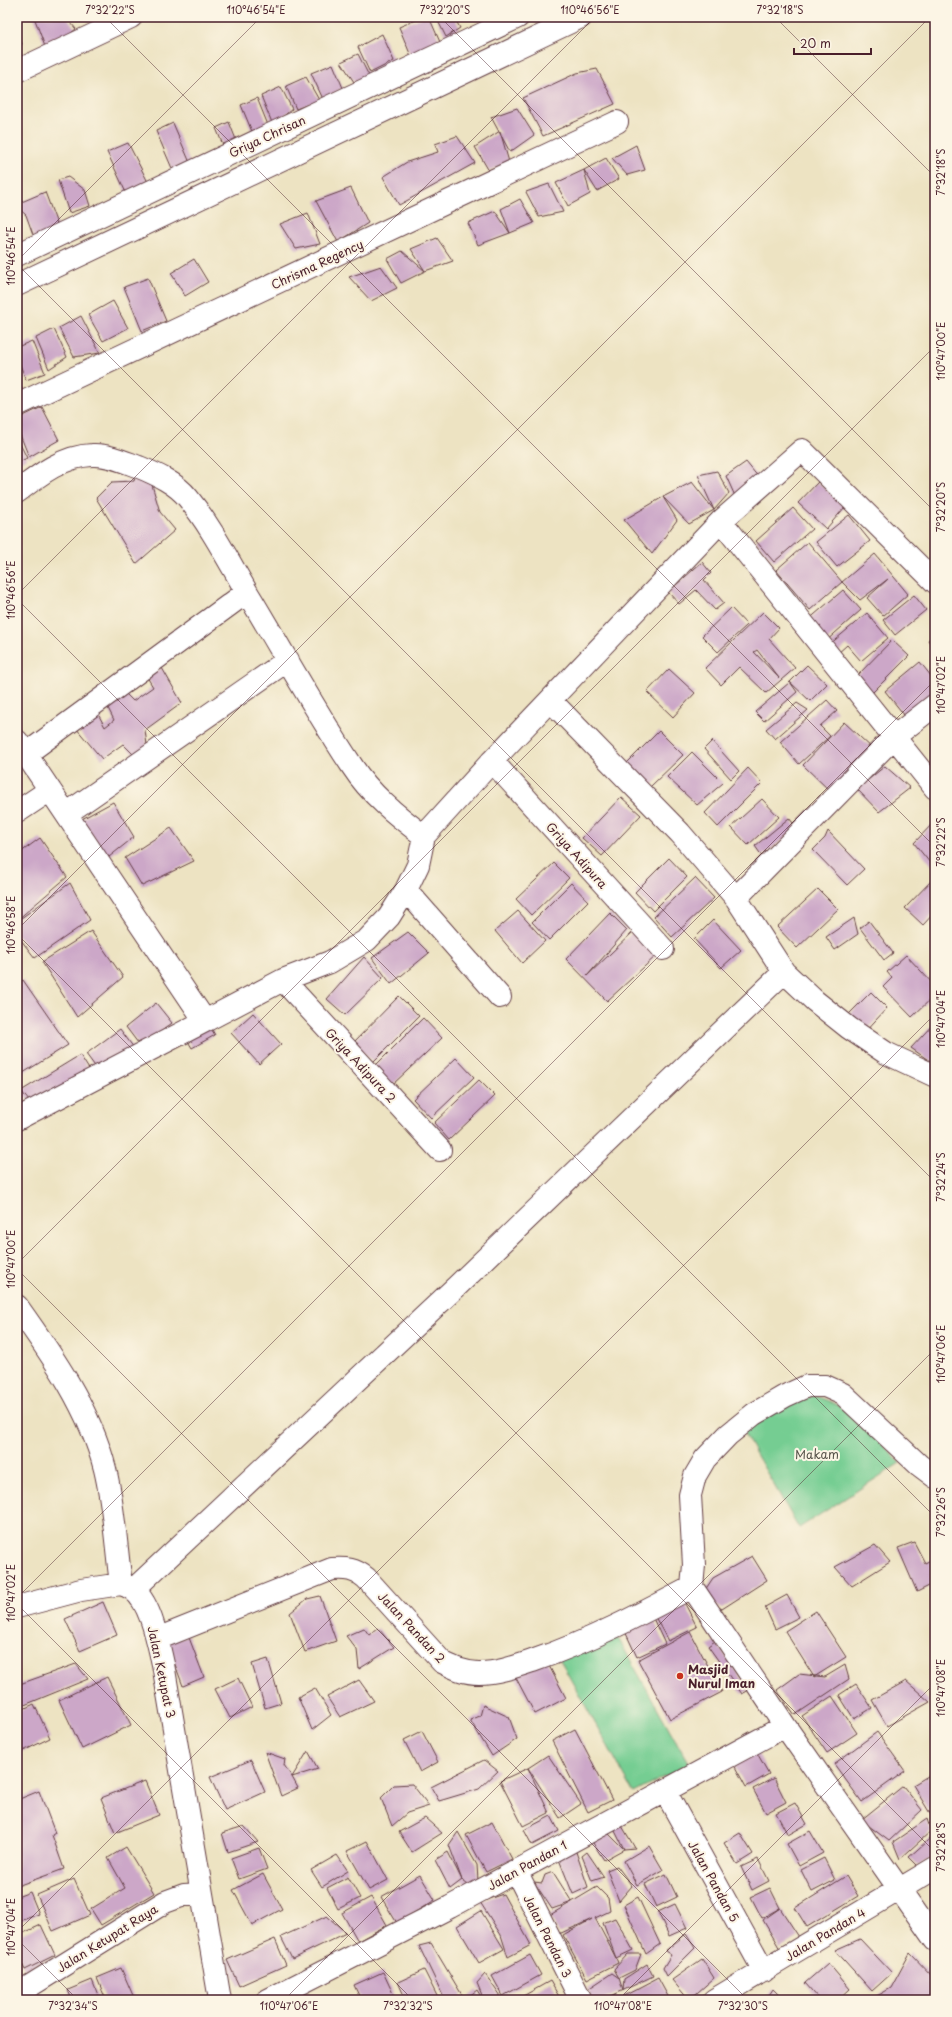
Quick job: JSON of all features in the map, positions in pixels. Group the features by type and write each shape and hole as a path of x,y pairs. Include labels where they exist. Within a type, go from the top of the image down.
{"street":[{"path":"17,71 131,17"},
{"name":"Griya Chrisan","path":"17,255 518,17"},
{"path":"17,285 581,17"},
{"name":"Chrisma Regency","path":"17,405 617,122"},
{"path":"17,1119 283,980 330,962 367,940 390,917 406,890 418,865 424,836 492,761 720,521 802,450 935,582"},
{"path":"17,492 46,470 82,456 93,455 103,456 147,470 166,480 187,497 218,541 247,592 361,779 388,807 424,836"},
{"path":"720,521 935,788"},
{"path":"205,1021 22,747 247,592"},
{"path":"66,814 288,660"},
{"path":"550,700 680,834 736,898 784,972 815,1001 849,1028 886,1053 935,1076"},
{"path":"736,898 894,737 935,705"},
{"name":"Griya Adipura","path":"492,761 663,949"},
{"path":"17,812 50,790"},
{"path":"406,890 500,997"},
{"path":"17,1607 81,1590 127,1587 467,1276 784,972"},
{"name":"Griya Adipura 2","path":"283,980 440,1150"},
{"name":"Jalan Ketupat 3","path":"17,1306 59,1368 88,1422 105,1469 127,1587 144,1604 153,1623 163,1664 220,2000"},
{"path":"935,1477 919,1465 843,1394 825,1386 807,1386 785,1396 754,1414 728,1435 705,1459 695,1476 690,1495 694,1565 692,1587 785,1726 935,1940"},
{"name":"Jalan Pandan 2","path":"157,1639 332,1569 345,1568 357,1571 366,1578 442,1662 453,1668 479,1673 521,1664 599,1636 692,1587"},
{"name":"Jalan Pandan 1","path":"268,2000 388,1940 785,1726"},
{"name":"Jalan Pandan 5","path":"665,1791 764,1971"},
{"name":"Jalan Pandan 4","path":"714,2000 935,1868"},
{"name":"Jalan Pandan 3","path":"516,1871 581,2000"},
{"name":"Jalan Ketupat Raya","path":"17,1994 165,1902 184,1895 201,1894"}],"green space":[{"name":"Makam","path":"814,1396 827,1400 851,1414 872,1433 900,1463 799,1528 742,1430 790,1400"},
{"path":"618,1638 689,1764 634,1793 557,1655"}],"building":[{"path":"34,17 66,17 76,29 47,52"},
{"path":"423,17 429,17 443,49 413,61 399,27"},
{"path":"436,17 454,17 460,28 446,37"},
{"path":"17,32 22,44 17,48"},
{"path":"382,34 394,61 370,73 358,47"},
{"path":"358,54 370,78 354,82 341,62"},
{"path":"333,64 343,88 323,99 311,73"},
{"path":"597,69 615,104 543,136 523,98 577,73"},
{"path":"306,77 319,100 296,109 286,86"},
{"path":"281,87 292,109 273,125 261,96"},
{"path":"257,98 268,125 253,134 241,105"},
{"path":"517,108 534,135 510,152 491,117"},
{"path":"229,122 239,147 227,155 216,128"},
{"path":"173,123 191,165 174,173 156,131"},
{"path":"500,131 509,162 489,171 475,147"},
{"path":"457,136 475,163 399,205 383,177 407,162 438,152 435,144"},
{"path":"128,143 150,186 128,197 107,152"},
{"path":"636,145 645,170 627,175 612,158"},
{"path":"606,158 619,179 597,191 584,170"},
{"path":"584,170 590,194 568,206 556,183"},
{"path":"68,177 85,190 90,206 69,213 58,180"},
{"path":"549,184 563,212 539,217 526,192"},
{"path":"351,188 368,223 338,242 316,201"},
{"path":"45,192 60,232 35,240 26,215 17,207 17,204"},
{"path":"520,199 534,223 510,233 501,209"},
{"path":"495,211 510,233 478,245 468,223"},
{"path":"308,213 320,244 296,249 280,224"},
{"path":"17,231 24,248 17,251"},
{"path":"437,238 453,261 425,271 411,249"},
{"path":"402,251 425,271 401,283 387,259"},
{"path":"194,259 208,282 185,296 171,273"},
{"path":"381,266 397,288 371,301 349,277"},
{"path":"148,278 166,321 142,331 124,287"},
{"path":"113,301 128,328 103,341 88,315"},
{"path":"81,316 100,353 74,357 59,328"},
{"path":"54,329 67,357 49,369 36,338"},
{"path":"32,341 45,373 26,380 17,357 17,347"},
{"path":"17,377 24,394 17,397"},
{"path":"42,407 59,440 29,457 17,427 17,419"},
{"path":"17,438 27,458 17,463"},
{"path":"746,462 759,478 735,496 726,476"},
{"path":"717,471 729,493 714,510 698,475"},
{"path":"135,477 152,485 160,512 175,530 136,564 96,498 112,482 134,481"},
{"path":"692,482 714,510 689,524 663,497"},
{"path":"818,482 845,507 826,529 798,503"},
{"path":"663,497 677,520 652,554 624,520"},
{"path":"793,508 812,529 774,562 756,541"},
{"path":"849,515 870,541 837,567 816,542"},
{"path":"808,542 842,582 810,610 776,570"},
{"path":"875,554 908,594 883,616 867,598 888,579 860,600 842,582"},
{"path":"702,562 711,573 704,580 724,603 715,610 696,590 679,604 668,592"},
{"path":"843,590 861,610 825,642 807,621"},
{"path":"914,595 926,610 895,635 883,620"},
{"path":"731,608 747,625 718,652 702,636"},
{"path":"763,612 779,628 769,639 795,668 766,693 739,667 721,685 705,668","holes":["757,650 779,678 754,652"]},
{"path":"867,613 888,638 861,661 847,645 837,654 829,645"},
{"path":"935,635 935,650 928,640"},
{"path":"892,640 909,656 872,693 856,677"},
{"path":"920,662 935,681 935,692 905,716 885,691"},
{"path":"807,665 827,684 810,701 790,682"},
{"path":"162,668 182,703 145,730 147,745 135,756 123,744 102,759 76,728 98,714 105,727 114,720 107,706 126,694 133,701 153,687 147,677"},
{"path":"669,669 695,693 673,717 647,692"},
{"path":"790,682 797,692 764,721 755,712"},
{"path":"827,700 837,711 820,726 830,736 799,764 780,742"},
{"path":"797,703 808,710 775,739 766,729"},
{"path":"844,722 874,750 832,793 803,765"},
{"path":"659,731 683,755 650,787 627,763"},
{"path":"712,741 739,771 731,779 704,749"},
{"path":"692,752 723,783 697,805 667,777"},
{"path":"885,766 910,788 879,812 857,789"},
{"path":"748,768 762,783 718,827 705,813"},
{"path":"621,797 641,815 602,856 582,838"},
{"path":"762,799 779,817 748,845 731,827"},
{"path":"113,802 134,837 109,857 80,820"},
{"path":"789,818 797,828 762,856 755,846"},
{"path":"935,821 935,869 914,843"},
{"path":"171,828 194,861 142,886 125,858"},
{"path":"828,831 864,869 847,885 813,850 825,838"},
{"path":"40,838 67,877 17,920 17,855"},
{"path":"669,858 687,877 653,911 635,892"},
{"path":"554,863 569,878 531,915 516,899"},
{"path":"935,877 935,912 923,925 905,908"},
{"path":"695,878 714,898 672,937 654,917"},
{"path":"70,883 90,920 35,958 17,935 17,921"},
{"path":"571,883 588,901 549,940 532,922"},
{"path":"818,889 838,909 797,948 777,927"},
{"path":"518,911 545,941 522,963 495,931"},
{"path":"610,913 627,930 587,976 634,931 657,955 607,1001 566,959"},
{"path":"854,918 858,934 835,950 826,937"},
{"path":"713,920 741,950 721,968 694,939"},
{"path":"869,921 893,953 884,960 860,928"},
{"path":"91,931 123,977 77,1017 42,962"},
{"path":"408,932 429,953 391,984 372,958"},
{"path":"906,955 935,986 935,995 912,1017 883,987 892,978 887,972"},
{"path":"364,957 383,978 345,1015 327,999"},
{"path":"23,980 68,1045 23,1073 17,1063 17,984"},
{"path":"871,992 887,1008 863,1034 846,1017"},
{"path":"399,996 419,1016 373,1062 353,1043"},
{"path":"156,1003 172,1023 141,1047 126,1027"},
{"path":"253,1013 281,1044 259,1064 231,1033"},
{"path":"423,1018 442,1038 391,1086 374,1067"},
{"path":"935,1022 935,1062 934,1064 911,1048"},
{"path":"209,1025 215,1035 192,1048 186,1038"},
{"path":"120,1029 134,1048 100,1073 86,1054"},
{"path":"80,1055 92,1074 34,1107 21,1091"},
{"path":"456,1058 474,1077 431,1118 413,1099"},
{"path":"479,1080 495,1096 449,1140 434,1123"},
{"path":"914,1542 925,1563 935,1558 935,1583 917,1592 898,1548"},
{"path":"875,1545 890,1562 852,1586 835,1567"},
{"path":"752,1556 767,1580 722,1609 710,1602 705,1590 713,1578"},
{"path":"787,1595 799,1617 775,1629 765,1607"},
{"path":"320,1596 336,1641 305,1652 290,1613 307,1599"},
{"path":"682,1598 697,1627 668,1641 653,1613"},
{"path":"103,1602 117,1635 80,1651 65,1619"},
{"path":"816,1611 846,1657 814,1677 785,1631"},
{"path":"651,1614 665,1644 637,1657 623,1627"},
{"path":"364,1628 369,1635 378,1628 394,1647 359,1669 357,1650 346,1636"},
{"name":"Masjid Nurul Iman","path":"690,1632 722,1692 670,1719 638,1660"},
{"path":"188,1635 204,1677 183,1686 167,1643"},
{"path":"715,1641 749,1690 742,1694 708,1646"},
{"path":"268,1659 281,1703 265,1708 252,1664"},
{"path":"546,1660 566,1698 535,1714 515,1676"},
{"path":"76,1664 88,1679 17,1708 17,1685"},
{"path":"845,1665 849,1679 795,1715 777,1690 799,1674 825,1677"},
{"path":"107,1677 131,1725 82,1749 59,1700"},
{"path":"238,1678 252,1707 230,1718 215,1689"},
{"path":"359,1680 374,1701 340,1717 327,1697"},
{"path":"906,1681 930,1702 887,1726 872,1700"},
{"path":"856,1684 872,1708 854,1719 839,1695"},
{"path":"315,1688 331,1715 312,1730 298,1697"},
{"path":"832,1696 857,1733 827,1753 802,1716"},
{"path":"34,1704 50,1738 17,1754 17,1712"},
{"path":"483,1705 509,1717 517,1739 492,1756 470,1720 480,1716"},
{"path":"575,1729 612,1800 588,1812 552,1741"},
{"path":"422,1731 438,1762 420,1772 404,1740"},
{"path":"877,1732 905,1771 862,1802 834,1764"},
{"path":"308,1751 318,1769 292,1777"},
{"path":"265,1752 285,1759 284,1765 298,1788 281,1796"},
{"path":"757,1753 769,1774 746,1787 734,1765"},
{"path":"548,1755 581,1804 560,1818 528,1768"},
{"path":"935,1758 935,1769 930,1760"},
{"path":"251,1760 265,1792 225,1810 210,1777"},
{"path":"484,1760 498,1771 479,1789 439,1801 431,1787"},
{"path":"528,1768 549,1813 523,1826 500,1781"},
{"path":"928,1776 935,1788 935,1812 931,1815 913,1785"},
{"path":"774,1778 786,1802 766,1813 753,1789"},
{"path":"145,1781 159,1815 115,1833 101,1798"},
{"path":"412,1784 429,1806 407,1813 392,1826 381,1798 394,1785"},
{"path":"903,1786 922,1810 889,1841 861,1820"},
{"path":"39,1791 55,1833 52,1835 64,1869 17,1886 17,1800"},
{"path":"795,1803 807,1824 788,1835 776,1813"},
{"path":"551,1816 559,1831 532,1845 524,1830"},
{"path":"425,1818 442,1833 412,1852 399,1832"},
{"path":"927,1819 931,1831 900,1859 893,1842"},
{"path":"492,1822 512,1859 486,1872 466,1835"},
{"path":"244,1826 258,1842 228,1852 222,1833"},
{"path":"622,1826 635,1848 624,1849 614,1829"},
{"path":"606,1831 624,1849 604,1860 591,1840"},
{"path":"810,1831 823,1853 799,1866 787,1844"},
{"path":"458,1832 477,1865 478,1881 469,1886 462,1880 449,1845"},
{"path":"740,1833 753,1854 737,1864 724,1843"},
{"path":"935,1834 935,1855 918,1866 909,1857"},
{"path":"367,1841 388,1880 369,1890 347,1851"},
{"path":"649,1846 663,1870 637,1885 624,1861"},
{"path":"126,1847 154,1893 101,1925 91,1909 125,1888 108,1858"},
{"path":"259,1848 267,1869 239,1879 231,1858"},
{"path":"575,1849 588,1887 573,1894 558,1857"},
{"path":"448,1852 462,1880 450,1889 435,1860"},
{"path":"587,1852 604,1877 592,1881 582,1856"},
{"path":"337,1855 348,1871 322,1887 311,1870"},
{"path":"824,1858 835,1880 812,1892 801,1870"},
{"path":"758,1859 769,1881 752,1890 741,1867"},
{"path":"617,1866 632,1886 619,1901 607,1870"},
{"path":"553,1872 572,1902 552,1909 534,1882 542,1883 545,1875"},
{"path":"263,1874 282,1909 252,1925 233,1890"},
{"path":"666,1874 677,1897 656,1907 645,1884"},
{"path":"420,1875 435,1900 397,1923 381,1897"},
{"path":"846,1876 858,1896 807,1927 795,1908"},
{"path":"348,1877 360,1898 338,1909 327,1888"},
{"path":"74,1879 90,1915 53,1931 37,1895"},
{"path":"597,1887 608,1898 610,1911 595,1918 618,1963 587,1979 563,1935 592,1919 559,1934 550,1915"},
{"path":"770,1888 780,1908 762,1918 751,1897"},
{"path":"30,1892 39,1914 17,1922 17,1897"},
{"path":"503,1894 531,1945 508,1957 501,1935 480,1902"},
{"path":"371,1897 387,1925 358,1941 342,1913"},
{"path":"638,1897 660,1944 646,1954 624,1905"},
{"path":"675,1904 687,1928 669,1936 658,1912"},
{"path":"780,1908 799,1937 780,1949 763,1920"},
{"path":"481,1911 504,1949 479,1963 457,1926"},
{"path":"327,1916 346,1933 292,1959 281,1937"},
{"path":"615,1918 633,1950 616,1958 603,1923"},
{"path":"41,1925 55,1955 25,1970 17,1953 17,1936"},
{"path":"686,1934 695,1948 667,1976 663,1968 671,1955 665,1951"},
{"path":"275,1939 286,1965 239,1986 227,1960"},
{"path":"860,1939 892,1973 872,1991 835,1950"},
{"path":"431,1943 462,1995 458,2000 445,2000 419,1946"},
{"path":"910,1953 935,1979 935,1994 928,2000 870,2000 891,1988"},
{"path":"628,1954 641,1954 635,1970 619,1978 614,1969"},
{"path":"530,1955 541,1975 503,1996 492,1976"},
{"path":"702,1959 714,1978 689,2000 672,1980"},
{"path":"828,1963 850,1989 838,2000 820,2000 805,1983"},
{"path":"647,1964 653,1976 623,1990 624,1979"},
{"path":"121,1968 135,2000 106,2000 97,1978"},
{"path":"424,1970 439,2000 406,2000 398,1982"},
{"path":"383,1972 396,2000 361,2000 354,1985"},
{"path":"612,1973 619,1978 623,1990 603,2000 593,2000 588,1989"},
{"path":"485,1974 503,2000 484,2000 477,1983"},
{"path":"658,1978 670,2000 626,2000 624,1996"},
{"path":"92,1980 100,2000 72,2000 68,1990"},
{"path":"550,1981 561,2000 516,2000"},
{"path":"773,1989 784,2000 766,2000"},
{"path":"477,1990 483,2000 464,2000"}],"place":[{"name":"Masjid Nurul Iman","path":"680,1676"}]}
